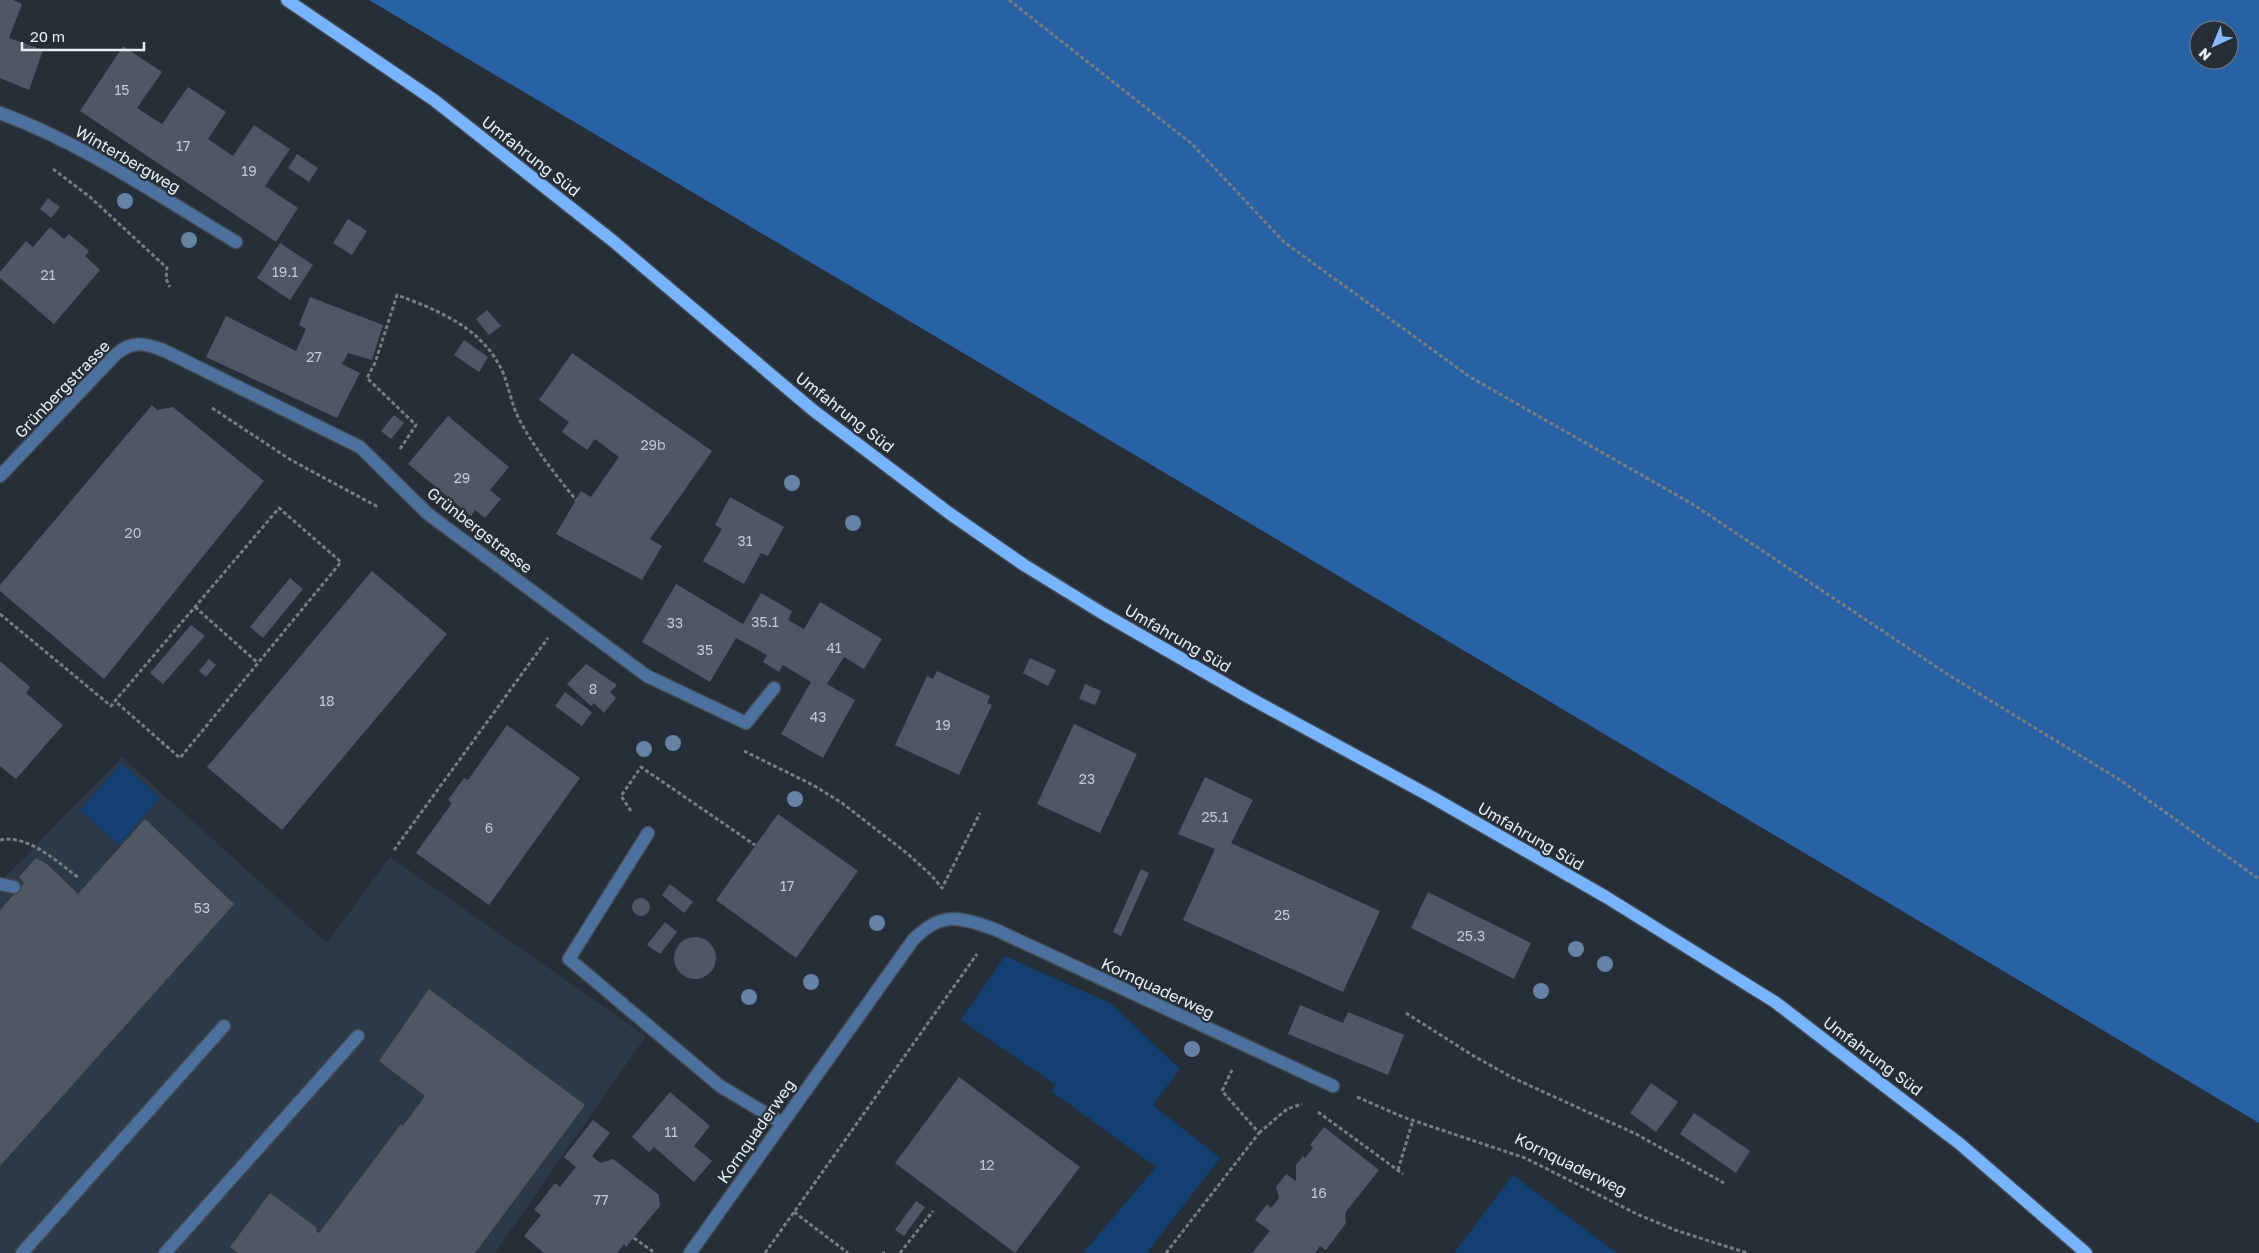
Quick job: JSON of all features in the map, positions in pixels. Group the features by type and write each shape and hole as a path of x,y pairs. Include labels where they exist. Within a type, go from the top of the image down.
{"main road":[{"name":"Umfahrung Süd","path":"287,0 434,100 613,241 814,411 957,518 1024,565 1248,697 1430,796 1606,897 1775,1002 1960,1144 2086,1253"}],"street":[{"name":"Winterbergweg","path":"0,113 51,134 78,148 236,242"},
{"name":"Grünbergstrasse","path":"0,476 123,348 141,343 163,350 360,447 428,514 647,676 746,723 774,688"},
{"path":"648,833 569,959 720,1086 782,1123"},
{"path":"0,884 14,887"},
{"name":"Kornquaderweg","path":"690,1253 913,940 931,924 942,919 958,919 994,929 1333,1086"},
{"path":"22,1253 224,1026"},
{"path":"165,1253 358,1036"}],"path":[{"path":"1009,0 1192,144 1284,242 1470,377 1694,505 1947,674 2120,780 2259,879"},
{"path":"50,167 90,198 167,268 166,279 170,287"},
{"path":"385,471 416,425 367,378 375,363 397,295 441,311 460,322 490,352 503,374 518,417 532,442 576,500"},
{"path":"0,614 111,706 115,701 194,607 279,508 341,562 180,758 115,701"},
{"path":"194,607 258,663"},
{"path":"394,850 546,640"},
{"path":"648,833 621,796 641,767 755,845"},
{"path":"942,888 980,813"},
{"path":"0,840 7,838 27,844 46,854 79,878"},
{"path":"765,1253 983,946"},
{"path":"1406,1013 1472,1055 1513,1078 1636,1134 1724,1183"},
{"path":"1245,1045 1222,1091 1259,1133"},
{"name":"Kornquaderweg","path":"1333,1086 1413,1120 1525,1158 1639,1215 1675,1230 1747,1253"},
{"path":"1166,1253 1259,1133 1288,1109 1301,1103 1308,1106"},
{"path":"1314,1109 1403,1174"},
{"path":"1398,1170 1413,1120"},
{"path":"900,1253 933,1211"},
{"path":"794,1212 848,1253"},
{"path":"634,1238 655,1253"}],"shaded area":[{"path":"369,0 2259,0 2259,1123"},
{"path":"122,757 327,943 390,857 646,1036 495,1253 0,1253 0,882"},
{"path":"121,763 160,798 119,845 80,810"},
{"path":"1005,956 1110,1003 1180,1069 1153,1105 1220,1158 1147,1253 1083,1253 1156,1167 1051,1091 1056,1085 961,1020"},
{"path":"1513,1175 1617,1253 1454,1253"}],"building":[{"path":"0,0 13,0 22,4 9,38 43,50 29,90 0,78"},
{"path":"123,46 162,72 137,108 162,124 188,87 226,112 208,139 233,156 254,125 290,149 265,186 298,208 276,242 80,111"},
{"path":"297,154 318,168 309,182 288,168"},
{"path":"48,198 60,207 51,218 40,209"},
{"path":"348,219 367,231 352,255 333,243"},
{"path":"50,227 64,239 69,234 89,251 85,256 100,270 54,324 0,278 0,272 26,241 33,247"},
{"path":"280,243 313,265 290,300 257,278"},
{"path":"310,297 383,325 372,360 348,353 342,364 360,373 337,418 206,357 226,316 296,351 306,329 299,325"},
{"path":"487,310 501,326 489,335 476,319"},
{"path":"464,340 488,357 479,372 454,355"},
{"path":"572,353 712,451 650,539 662,546 642,580 556,534 581,491 591,497 619,457 595,439 587,450 562,432 569,422 539,400"},
{"path":"152,405 157,410 173,407 264,481 104,679 0,591 0,585"},
{"path":"394,415 404,423 391,439 381,431"},
{"path":"448,416 509,467 490,490 501,499 485,518 475,510 471,516 408,464"},
{"path":"730,497 784,527 768,556 761,553 744,584 703,561 722,529 715,525"},
{"path":"372,571 447,634 282,830 207,767"},
{"path":"290,578 303,589 263,638 250,627"},
{"path":"676,584 743,624 761,593 792,611 788,620 804,629 820,602 882,639 864,669 844,657 827,684 855,700 823,758 781,734 811,682 783,665 779,672 763,662 767,655 736,638 710,682 642,642"},
{"path":"191,625 205,636 163,684 150,673"},
{"path":"1030,658 1056,670 1048,686 1023,673"},
{"path":"209,659 216,665 206,677 199,671"},
{"path":"0,661 30,687 26,693 63,725 16,779 0,766"},
{"path":"586,664 617,685 610,692 616,698 604,713 594,703 591,706 567,684"},
{"path":"937,671 990,696 987,703 992,705 959,775 895,745 927,676 933,679"},
{"path":"1085,684 1101,691 1095,705 1079,699"},
{"path":"565,692 592,712 582,726 555,706"},
{"path":"1074,724 1137,754 1100,833 1037,804"},
{"path":"507,725 580,778 489,905 416,853 452,803 448,800 464,778 468,780"},
{"path":"1205,777 1253,800 1231,843 1380,911 1343,992 1183,920 1215,849 1178,834"},
{"path":"778,814 858,871 796,958 716,900"},
{"path":"145,819 234,904 0,1166 0,910 24,883 19,877 36,858 47,864 78,894"},
{"path":"1141,869 1149,873 1121,936 1113,932"},
{"path":"670,884 693,902 684,913 662,895"},
{"path":"1428,892 1531,943 1514,979 1411,928"},
{"path":"641,898 649,903 650,907 645,915 641,916 633,911 632,907 637,899"},
{"path":"665,922 677,932 660,954 647,945"},
{"path":"699,937 707,940 713,946 716,958 713,970 707,976 691,979 683,976 677,970 674,954 677,946 683,940"},
{"path":"429,989 585,1105 475,1253 238,1253 230,1247 270,1193 317,1228 316,1231 319,1233 401,1124 403,1126 425,1096 379,1061"},
{"path":"1300,1005 1343,1023 1348,1012 1404,1035 1388,1075 1288,1034"},
{"path":"959,1077 1080,1167 1015,1253 895,1163"},
{"path":"1651,1083 1678,1102 1656,1132 1630,1113"},
{"path":"670,1092 710,1126 694,1146 712,1161 694,1182 654,1147 649,1152 632,1137"},
{"path":"1694,1113 1750,1151 1736,1173 1680,1134"},
{"path":"593,1120 610,1133 592,1156 600,1163 613,1159 659,1195 660,1206 626,1247 624,1244 617,1253 544,1253 524,1236 541,1215 534,1210 555,1183 560,1187 576,1167 564,1157"},
{"path":"1324,1127 1379,1170 1345,1213 1346,1223 1326,1250 1320,1246 1315,1253 1252,1253 1270,1231 1255,1220 1267,1204 1271,1208 1279,1198 1276,1187 1286,1174 1296,1181 1296,1165 1313,1148 1310,1145"},
{"path":"916,1201 925,1207 904,1236 895,1230"}]}
